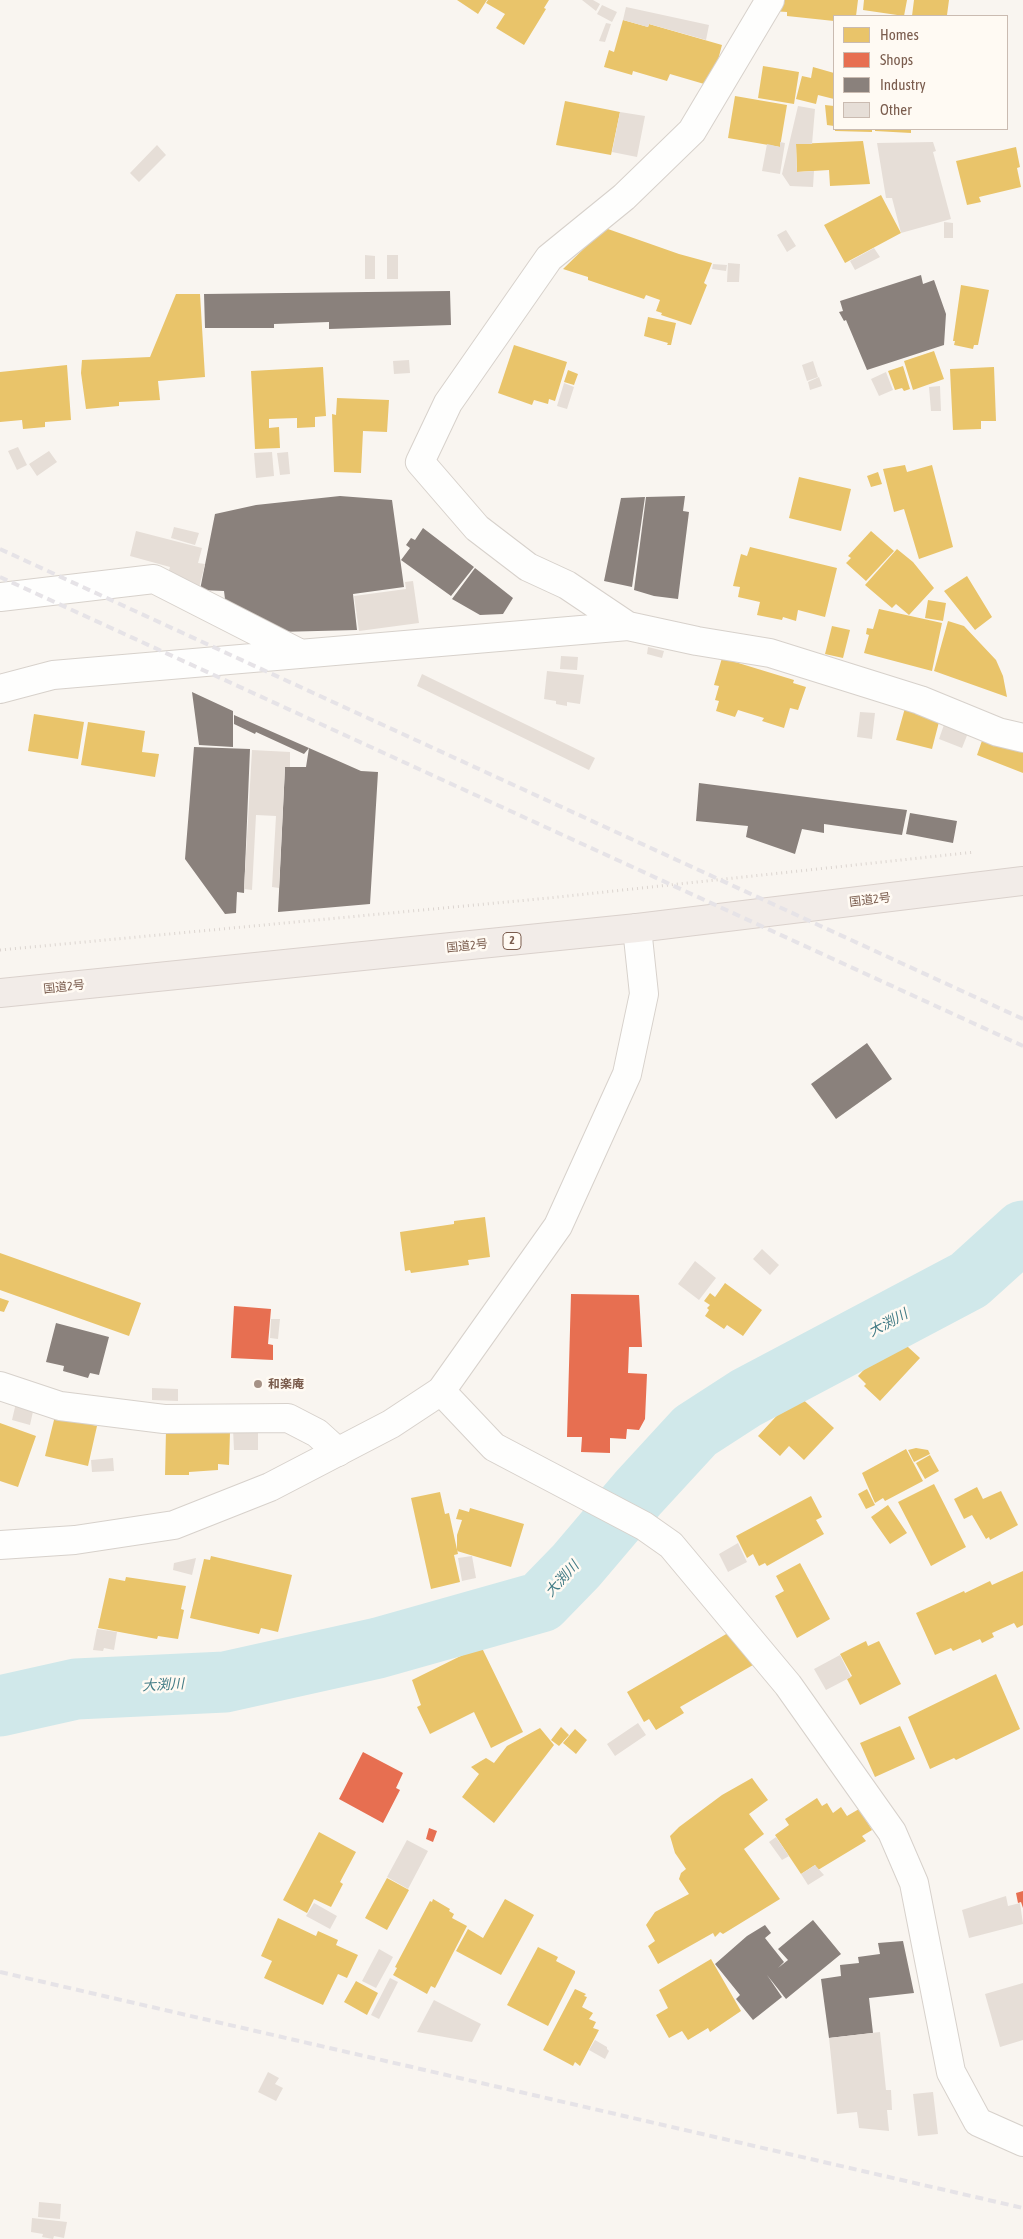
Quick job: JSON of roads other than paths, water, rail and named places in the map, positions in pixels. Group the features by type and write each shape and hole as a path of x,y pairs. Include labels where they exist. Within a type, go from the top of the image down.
{"highway":[{"name":"国道2号","path":"0,994 637,928 1023,881"}],"street":[{"path":"628,626 567,585 528,567 477,528 420,462 448,403 549,258 624,197 692,131 770,0"},
{"path":"0,597 154,579 302,654"},
{"path":"0,689 53,676 628,626 697,641 770,653 920,700 998,732 1023,738"},
{"path":"0,1545 75,1540 174,1525 270,1488 391,1424 441,1391 558,1226 627,1074 644,994 637,928"},
{"path":"0,1386 60,1406 164,1419 288,1418 317,1432 338,1452"},
{"path":"441,1391 494,1447 644,1526 671,1546 788,1685 892,1832 914,1884 951,2072 978,2122 1023,2142"}],"waterway":[{"name":"大渕川","path":"0,1706 76,1689 225,1682 378,1648 541,1602 576,1566 638,1493 695,1431 746,1398 969,1280 1023,1231"}],"railway":[{"path":"0,549 1023,1019"},
{"path":"0,577 1023,1046"},
{"path":"0,1972 1023,2208"}],"place":[{"name":"和楽庵","path":"258,1384"}]}
